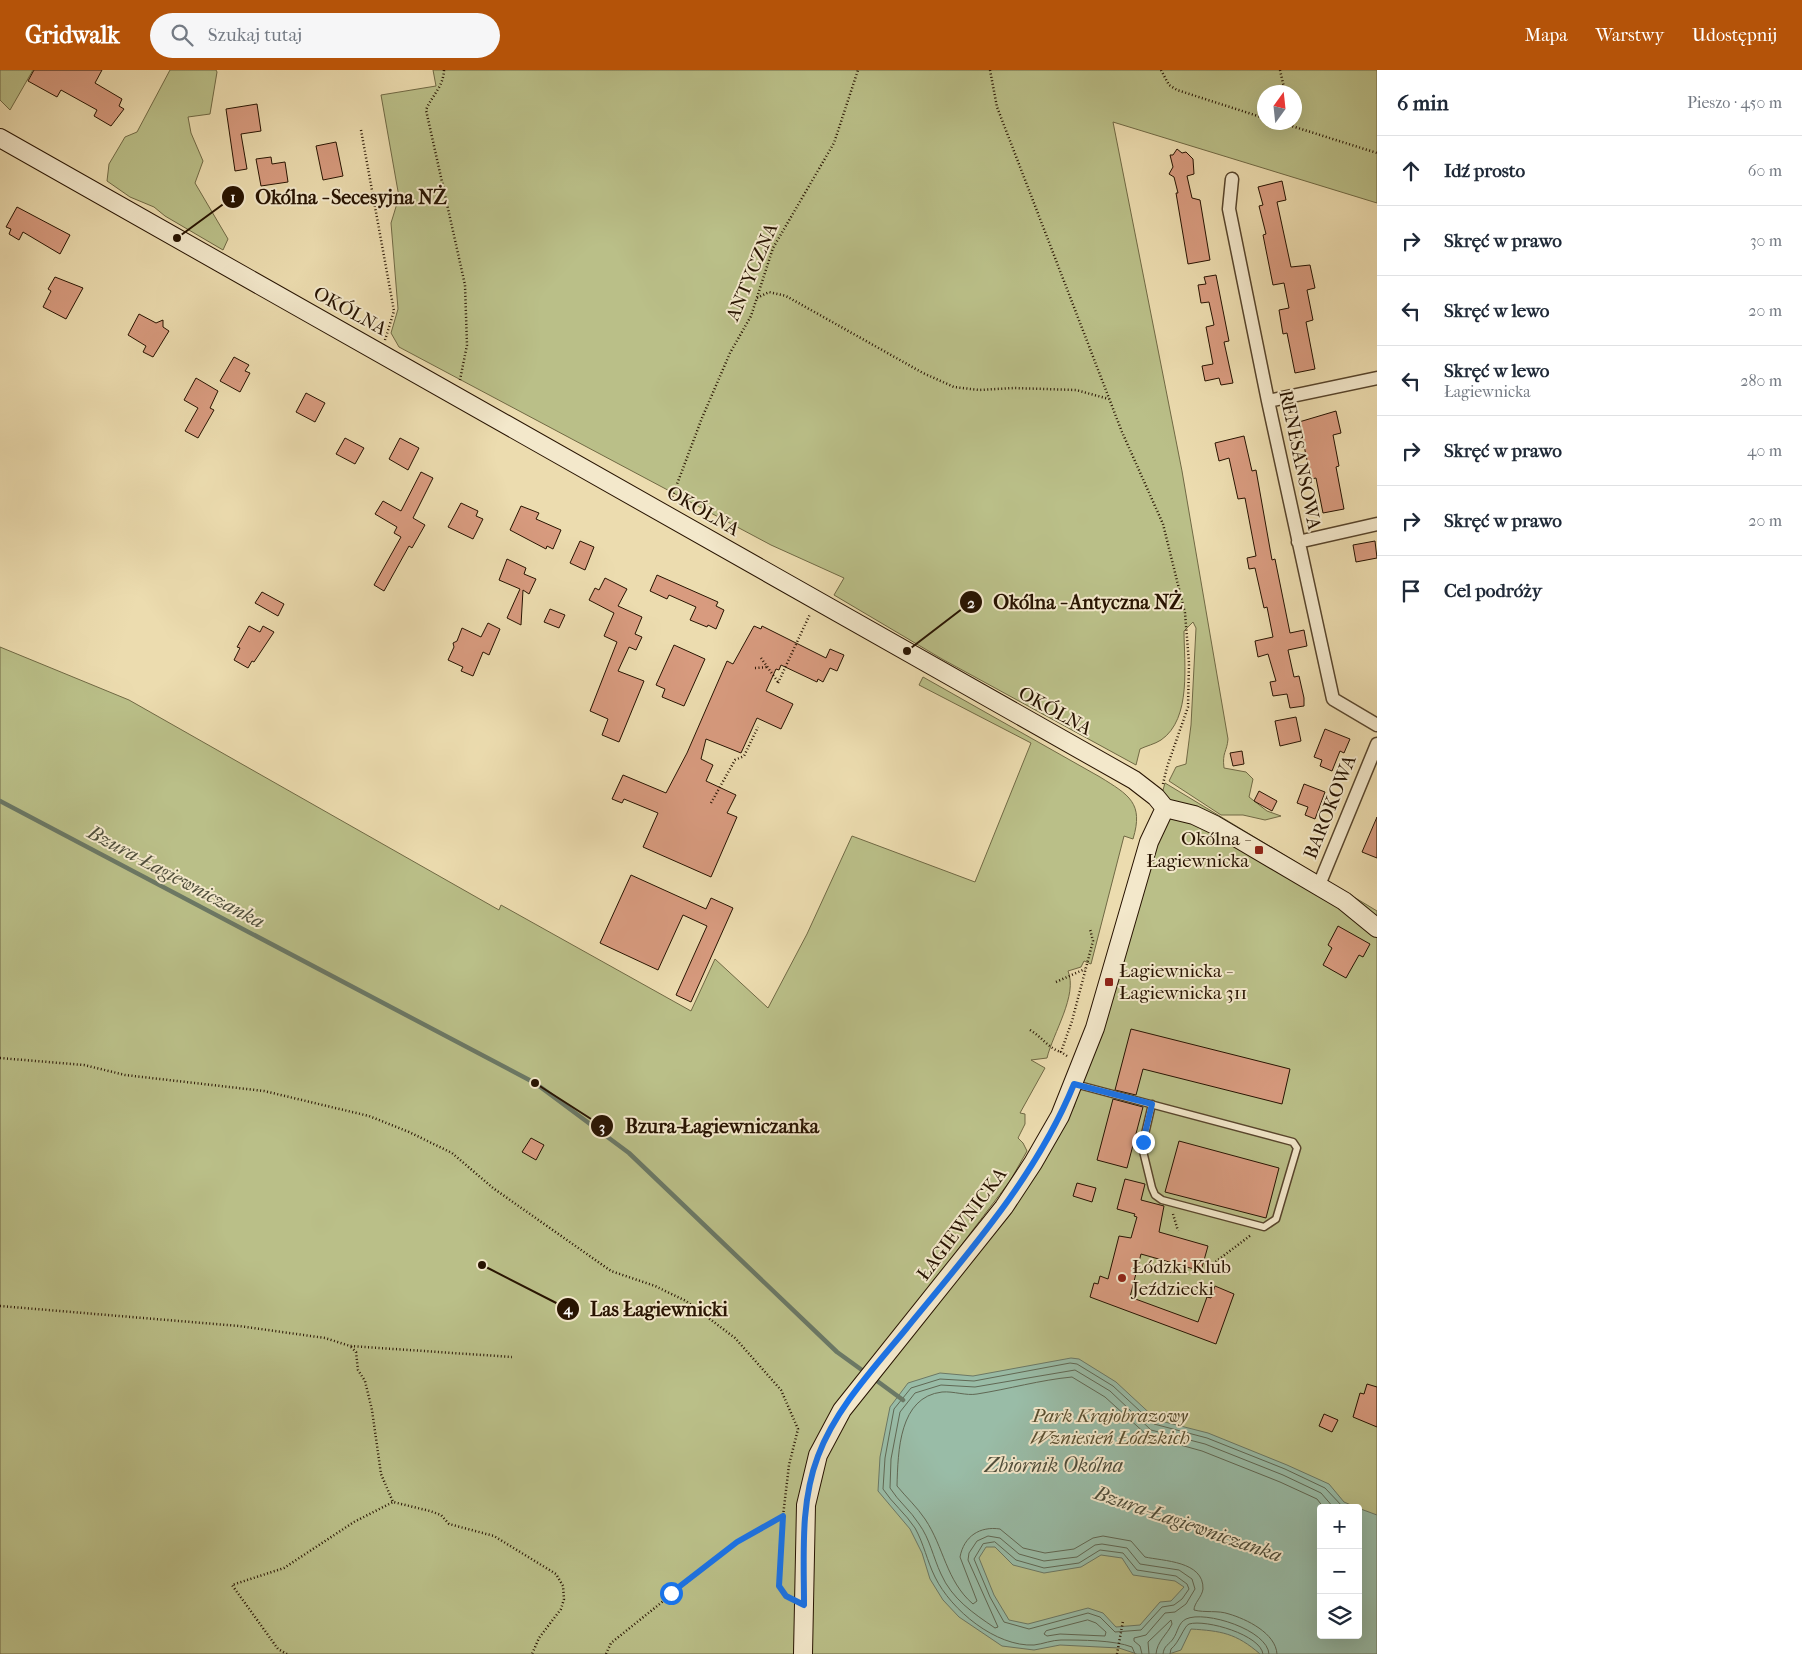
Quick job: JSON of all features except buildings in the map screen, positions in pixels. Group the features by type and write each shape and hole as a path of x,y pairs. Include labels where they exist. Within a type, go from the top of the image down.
{"street":[{"name":"OKÓLNA","path":"0,138 1134,780 1156,797 1165,808"},
{"name":"RENESANSOWA","path":"1232,179 1230,209 1268,401 1333,699 1377,725"},
{"path":"1268,401 1377,378"},
{"path":"1298,542 1377,524"},
{"name":"BAROKOWA","path":"1319,885 1377,744"},
{"path":"1165,808 1180,810 1206,820 1319,885 1356,909 1377,928"},
{"name":"ŁAGIEWNICKA","path":"803,1654 804,1534 811,1476 826,1436 860,1386 1009,1200 1047,1140 1074,1084 1095,1028 1149,842 1165,808"}],"lane":[{"path":"1074,1084 1152,1104 1295,1144 1297,1148 1276,1219 1269,1225 1262,1226 1170,1203 1155,1195 1142,1147 1152,1104"}],"path":[{"path":"444,70 438,92 426,110 465,286 467,344 463,373 454,395"},
{"name":"ANTYCZNA","path":"666,514 702,418 730,353 751,316 773,248 834,143 858,70"},
{"path":"990,70 997,107 1109,399 1163,524 1186,613 1189,663 1188,707 1164,777 1165,808"},
{"path":"1161,70 1169,85 1177,90 1257,116"},
{"path":"1280,70 1283,85"},
{"path":"1302,128 1377,152"},
{"path":"361,130 394,311 382,354"},
{"path":"757,298 769,292 786,296 923,374 954,387 979,390 1014,388 1076,390 1109,399"},
{"path":"761,658 778,682 810,610"},
{"path":"755,668 768,667"},
{"path":"711,803 735,760 744,756 758,727"},
{"path":"1060,1052 1093,941 1090,929"},
{"path":"1056,982 1086,968"},
{"path":"1030,1030 1042,1036 1047,1045 1069,1057"},
{"path":"0,1058 84,1065 125,1075 264,1091 369,1116 409,1132 452,1153 493,1188 611,1271 655,1286 686,1301 742,1346 781,1390 798,1429 789,1465 783,1516 779,1586 786,1596 804,1605"},
{"path":"1170,1203 1178,1231"},
{"path":"1210,1266 1262,1226"},
{"path":"0,1306 240,1326 326,1338 350,1346 512,1357"},
{"path":"350,1346 356,1352 358,1370 365,1381 372,1410 381,1474 393,1502"},
{"path":"287,1654 278,1649 232,1585 284,1568 354,1522 393,1502 430,1511 441,1515 449,1524 494,1536 556,1574 563,1586 564,1599 561,1609 539,1638 532,1654"},
{"path":"606,1654 611,1644 737,1542 783,1516"},
{"path":"1116,1654 1122,1621"}],"green space":[{"path":"0,70 33,70 10,110 0,100"},
{"path":"170,70 216,70 217,72 210,114 188,117 191,133 203,161 195,183 228,239 223,250 165,216 154,207 130,197 107,181 109,164 125,137 137,132"},
{"path":"433,70 1377,70 1377,203 1113,122 1182,471 1228,739 1224,768 1246,772 1253,779 1249,797 1267,811 1281,816 1265,820 1243,815 1221,815 1169,781 1176,767 1186,764 1191,725 1196,628 1193,622 1184,631 1184,690 1178,719 1171,731 1161,740 1140,749 1136,765 942,659 834,595 844,578 771,545 399,347 391,333 398,309 391,223 399,197 381,95 436,86"},
{"name":"Park Krajobrazowy Wzniesień Łódzkich","path":"0,647 129,700 499,910 501,905 691,1011 715,959 768,1008 807,934 852,836 975,882 1031,743 919,685 923,677 1110,783 1132,801 1135,808 1137,817 1133,839 1124,836 1091,964 1084,961 1081,967 1068,971 1070,991 1064,1014 1047,1058 1031,1060 1045,1068 1020,1113 1025,1114 1025,1124 1018,1138 1027,1151 1010,1181 953,1256 956,1259 1074,1107 1165,783 1377,911 1377,1654 0,1654"}],"water":[{"name":"Zbiornik Okólna","path":"1071,1358 1079,1359 1116,1382 1157,1420 1208,1433 1329,1484 1344,1502 1349,1504 1317,1504 1317,1639 1362,1639 1362,1509 1377,1515 1377,1654 1260,1654 1236,1637 1228,1634 1191,1629 1181,1650 1169,1654 1137,1654 1119,1648 1060,1645 1034,1650 1002,1646 959,1617 943,1600 930,1579 922,1553 910,1529 878,1491 880,1457 890,1407 908,1383 940,1373 973,1376","holes":["986,1547 995,1547 1013,1565 1044,1573 1081,1567 1101,1555 1122,1558 1133,1575 1175,1581 1184,1587 1171,1601 1160,1602 1140,1625 1116,1627 1103,1613 1088,1608 1028,1624 1009,1620 994,1595 979,1558"]}],"waterway":[{"name":"Bzura-Łagiewniczanka","path":"0,801 535,1083 629,1153 837,1352 866,1373"},
{"name":"Bzura-Łagiewniczanka","path":"873,1378 903,1400"}],"place":[{"name":"Okólna - Secesyjna NŻ","path":"177,238"},
{"name":"Okólna - Antyczna NŻ","path":"907,651"},
{"name":"Okólna - Łagiewnicka","path":"1259,850"},
{"name":"Łagiewnicka - Łagiewnicka 311","path":"1109,982"},
{"name":"Bzura-Łagiewniczanka","path":"535,1083"},
{"name":"Las Łagiewnicki","path":"482,1265"},
{"name":"Łódzki Klub Jeździecki","path":"1122,1278"}],"route":[{"path":"671,1593 737,1542 783,1516 779,1586 786,1596 804,1605 806,1505 811,1476 826,1436 860,1386 1004,1207 1034,1163 1060,1116 1074,1084 1152,1104 1143,1142"}]}
